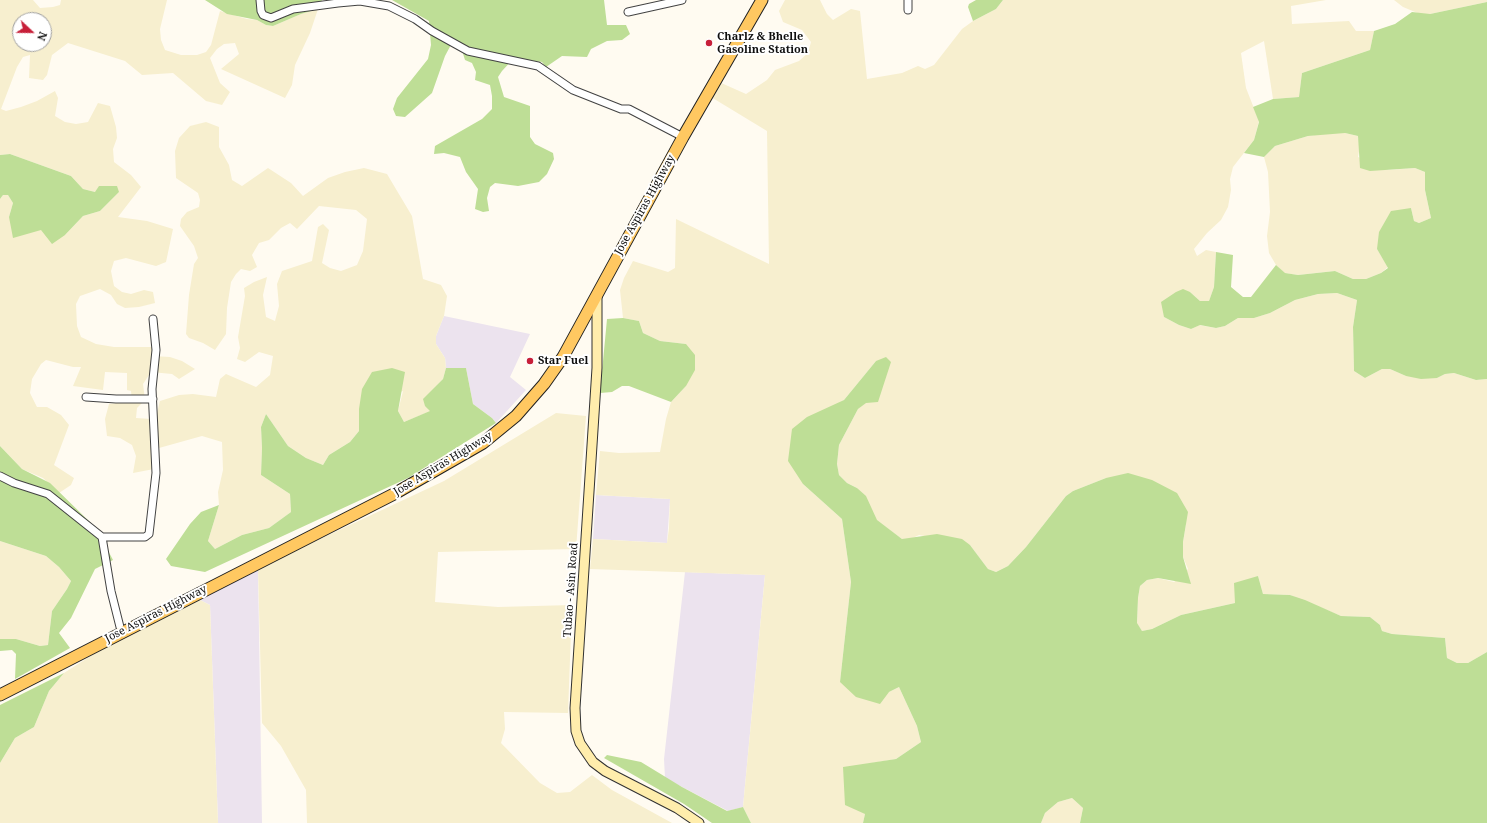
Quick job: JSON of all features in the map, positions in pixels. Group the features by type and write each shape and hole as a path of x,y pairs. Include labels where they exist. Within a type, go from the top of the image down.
{"main road":[{"name":"Jose Aspiras Highway","path":"0,695 121,631 394,494 483,443 516,416 544,384 563,356 683,137 762,0"},
{"name":"Tubao - Asin Road","path":"597,293 597,368 575,708 576,730 580,743 593,762 676,808 699,823"}],"street":[{"path":"260,0 263,15 271,18 293,9 338,3 360,1 389,6 415,19 432,31 468,51 538,66 577,92 621,109 629,109 683,137"},
{"path":"628,12 682,0"},
{"path":"908,0 908,10"},
{"path":"0,476 14,483 48,494 102,537 144,537 150,532 156,473 152,383 156,350 153,319"},
{"path":"86,397 153,399"},
{"path":"102,537 111,591 121,631"}],"shaded area":[{"path":"0,0 33,0 40,8 60,5 61,0 167,0 160,29 161,40 165,50 181,55 197,55 206,52 211,45 220,11 247,19 257,20 266,25 273,26 301,14 318,9 310,33 295,65 292,85 285,98 221,69 239,54 235,43 224,44 217,49 210,58 220,83 230,92 222,105 206,101 173,73 142,75 125,61 68,43 52,55 47,75 43,80 29,78 30,55 23,57 17,67 1,109 6,111 21,107 37,101 55,91 58,98 55,116 65,122 76,124 88,122 98,103 110,106 116,127 117,138 113,149 114,162 131,175 141,187 118,217 147,221 173,229 166,262 156,266 126,258 114,261 111,271 114,286 122,292 131,294 144,290 153,292 155,303 139,307 125,308 117,304 111,295 100,289 80,296 76,304 77,326 81,337 96,344 114,347 152,347 153,356 170,357 182,361 195,369 179,379 172,374 151,372 143,384 145,400 137,408 136,418 151,419 156,417 160,401 179,395 193,394 216,397 220,379 226,374 256,387 270,375 273,356 259,352 245,362 237,359 240,348 238,337 245,296 244,288 267,277 263,295 266,317 275,321 279,306 277,284 282,271 312,261 318,227 323,224 329,230 322,263 330,268 341,271 357,265 363,251 367,219 356,210 319,206 297,229 290,223 281,228 269,240 259,243 252,255 257,267 250,271 241,269 236,274 231,282 227,308 226,334 215,350 203,343 189,338 186,334 189,295 194,264 198,258 194,246 180,226 181,219 187,212 199,207 200,200 198,193 176,178 175,151 179,138 190,126 206,122 219,127 219,147 229,165 232,180 242,186 268,168 291,183 303,196 328,178 345,172 364,168 387,174 412,216 423,279 441,285 447,296 444,316 436,336 436,344 445,358 446,368 443,379 424,399 431,411 404,422 398,411 403,391 359,409 359,431 350,442 329,455 323,465 306,458 288,446 266,414 261,427 261,475 290,494 291,512 269,528 242,535 215,549 208,541 219,505 218,492 223,470 222,442 202,436 159,448 152,448 154,469 133,473 136,456 132,445 120,438 107,436 105,419 109,404 132,401 131,391 127,390 127,373 105,372 103,390 73,386 81,367 73,367 46,360 41,364 32,379 30,393 37,407 47,407 61,415 69,425 54,465 74,478 71,485 59,493 43,478 22,469 0,446 0,199 3,195 8,195 13,203 9,217 41,230 65,235 83,216 100,211 119,192 95,192 83,189 71,176 10,154 0,155"},
{"path":"785,0 820,0 827,14 833,20 851,9 860,11 867,79 902,73 918,66 925,69 934,65 962,29 973,21 996,9 1003,0 1326,0 1291,6 1292,24 1349,21 1356,31 1374,31 1370,50 1302,73 1299,97 1273,99 1264,41 1241,53 1246,88 1259,121 1254,140 1233,167 1230,179 1231,190 1228,207 1221,220 1207,233 1194,249 1197,256 1206,250 1216,252 1214,287 1209,301 1200,301 1190,292 1164,317 1179,325 1191,329 1199,325 1216,328 1225,326 1238,318 1254,318 1270,313 1295,300 1318,294 1337,293 1357,300 1353,327 1354,371 1365,378 1382,369 1390,369 1406,376 1437,378 1445,374 1454,373 1476,380 1487,379 1487,652 1468,663 1457,663 1447,658 1445,638 1392,634 1382,631 1380,625 1370,617 1341,616 1290,595 1263,594 1258,576 1235,603 1181,615 1152,629 1142,631 1137,624 1140,586 1147,580 1158,578 1174,582 1188,569 1183,557 1183,542 1186,524 1106,478 1073,491 1066,496 1026,547 1008,566 996,572 988,569 970,545 919,535 911,539 902,539 876,520 857,488 847,483 839,475 837,464 839,445 858,409 866,402 876,361 844,400 828,409 803,484 842,519 851,582 840,682 889,692 899,687 917,726 921,742 896,759 843,768 865,814 863,823 751,823 743,807 765,575 590,569 593,539 667,543 670,499 596,495 600,451 619,453 660,452 666,419 671,402 686,386 686,344 660,341 643,333 639,321 623,318 620,290 624,278 633,261 668,272 675,268 676,219 769,264 767,131 711,97 719,82 746,94 767,80 775,70 799,61 808,53 811,42 802,30 783,22 779,11"},
{"path":"1394,0 1487,0 1487,2 1430,14 1420,14 1403,7"},
{"path":"1327,133 1345,133 1358,136 1360,146 1358,157 1388,170 1415,168 1425,172 1425,190 1431,218 1419,223 1414,221 1411,208 1377,249 1388,267 1381,273 1366,279 1353,279 1335,271 1298,275 1284,273 1276,265 1269,253 1267,236 1270,212 1268,172 1264,157 1275,146 1308,136"},
{"path":"444,316 530,334 510,377 526,390 496,423 492,418 473,404 466,368 446,368 445,358 436,344 436,336"},
{"path":"556,413 586,416 576,549 438,552 435,602 498,607 572,605 568,713 504,712 505,729 501,743 540,783 557,793 570,792 592,775 612,790 672,823 307,823 306,790 281,746 262,723 258,568 444,481"},
{"path":"596,495 670,499 667,543 593,539"},
{"path":"0,541 46,556 59,567 71,581 52,611 48,645 40,646 16,639 0,639"},
{"path":"258,568 262,823 218,823 210,605 198,599"},
{"path":"685,572 765,575 743,807 728,811 665,778 664,759"},
{"path":"198,599 210,605 218,823 0,823 0,763 15,738 34,727 49,691 64,673 108,645"},
{"path":"1072,798 1083,808 1080,823 1041,823 1045,813 1058,802"}],"green space":[{"path":"205,0 322,0 318,9 301,14 273,26 266,25 257,20 227,14"},
{"path":"392,0 604,0 607,25 626,25 630,34 622,40 607,41 591,49 587,57 562,56 546,67 542,62 514,58 502,71 498,77 504,97 530,106 530,137 535,144 553,153 554,159 547,174 539,182 518,186 495,183 490,187 487,198 489,211 483,212 475,209 478,189 466,172 460,157 444,153 434,154 435,146 482,119 492,109 490,85 475,80 476,72 472,63 465,60 459,41 454,39 445,56 432,93 405,117 396,116 393,109 397,98 428,59 431,45 429,21"},
{"path":"976,0 1003,0 996,9 973,21 968,7 969,4"},
{"path":"1487,2 1487,379 1476,380 1454,373 1445,374 1437,378 1421,379 1406,376 1390,369 1382,369 1365,378 1354,371 1353,327 1357,300 1337,293 1318,294 1295,300 1270,313 1254,318 1238,318 1225,326 1216,328 1200,325 1191,329 1179,325 1164,317 1161,302 1183,289 1190,292 1200,301 1209,301 1214,287 1216,252 1233,255 1231,287 1243,297 1251,297 1276,265 1285,273 1298,275 1335,271 1353,279 1366,279 1381,273 1388,268 1377,249 1379,232 1391,211 1411,208 1414,221 1419,223 1431,218 1425,190 1425,172 1415,168 1370,171 1360,168 1358,136 1345,133 1308,136 1275,146 1264,157 1244,153 1254,140 1259,122 1253,107 1273,99 1299,97 1302,73 1370,50 1374,31 1395,24 1412,12 1430,14"},
{"path":"10,154 71,176 83,189 95,192 99,186 117,186 119,192 100,211 83,216 65,235 52,244 41,230 13,238 9,217 13,203 8,195 3,195 0,199 0,155"},
{"path":"623,318 639,321 643,333 660,341 686,344 695,355 695,370 686,386 671,402 629,386 622,386 612,392 600,393 607,319"},
{"path":"886,357 891,362 878,402 866,403 858,409 839,445 837,464 839,475 847,483 857,488 866,496 877,520 902,539 937,534 962,539 970,545 988,569 996,572 1008,566 1026,547 1066,496 1073,491 1106,478 1128,473 1152,480 1177,493 1188,512 1183,542 1183,557 1191,584 1158,578 1147,580 1140,586 1137,623 1142,631 1152,629 1181,615 1235,603 1234,583 1258,576 1263,594 1290,595 1341,616 1370,617 1380,625 1382,631 1392,634 1445,638 1447,658 1457,663 1468,663 1487,652 1487,823 1080,823 1083,808 1072,798 1058,802 1045,813 1041,823 863,823 865,814 845,805 843,767 896,759 921,742 917,726 899,687 889,692 880,704 856,697 840,682 851,582 842,519 803,484 788,461 792,429 807,417 844,400 876,361"},
{"path":"392,368 405,372 398,411 404,422 430,411 425,406 423,399 443,379 446,368 466,368 473,404 492,418 496,423 408,478 205,572 171,566 166,559 190,524 201,512 219,505 208,541 215,549 242,535 269,528 291,512 290,494 261,475 261,427 266,414 288,446 306,458 323,465 329,455 350,442 359,431 359,409 362,389 372,372"},
{"path":"0,446 22,469 50,483 96,528 113,560 95,569 71,618 59,633 70,648 15,679 16,654 12,650 0,651 0,639 16,639 40,646 48,645 52,611 71,581 59,567 46,556 0,541"},
{"path":"64,673 49,691 34,727 15,738 0,763 0,705"},
{"path":"607,755 641,762 682,787 727,811 743,807 751,823 712,823 684,804 604,758"}],"place":[{"name":"Charlz & Bhelle Gasoline Station","path":"709,43"},
{"name":"Star Fuel","path":"530,361"}]}
